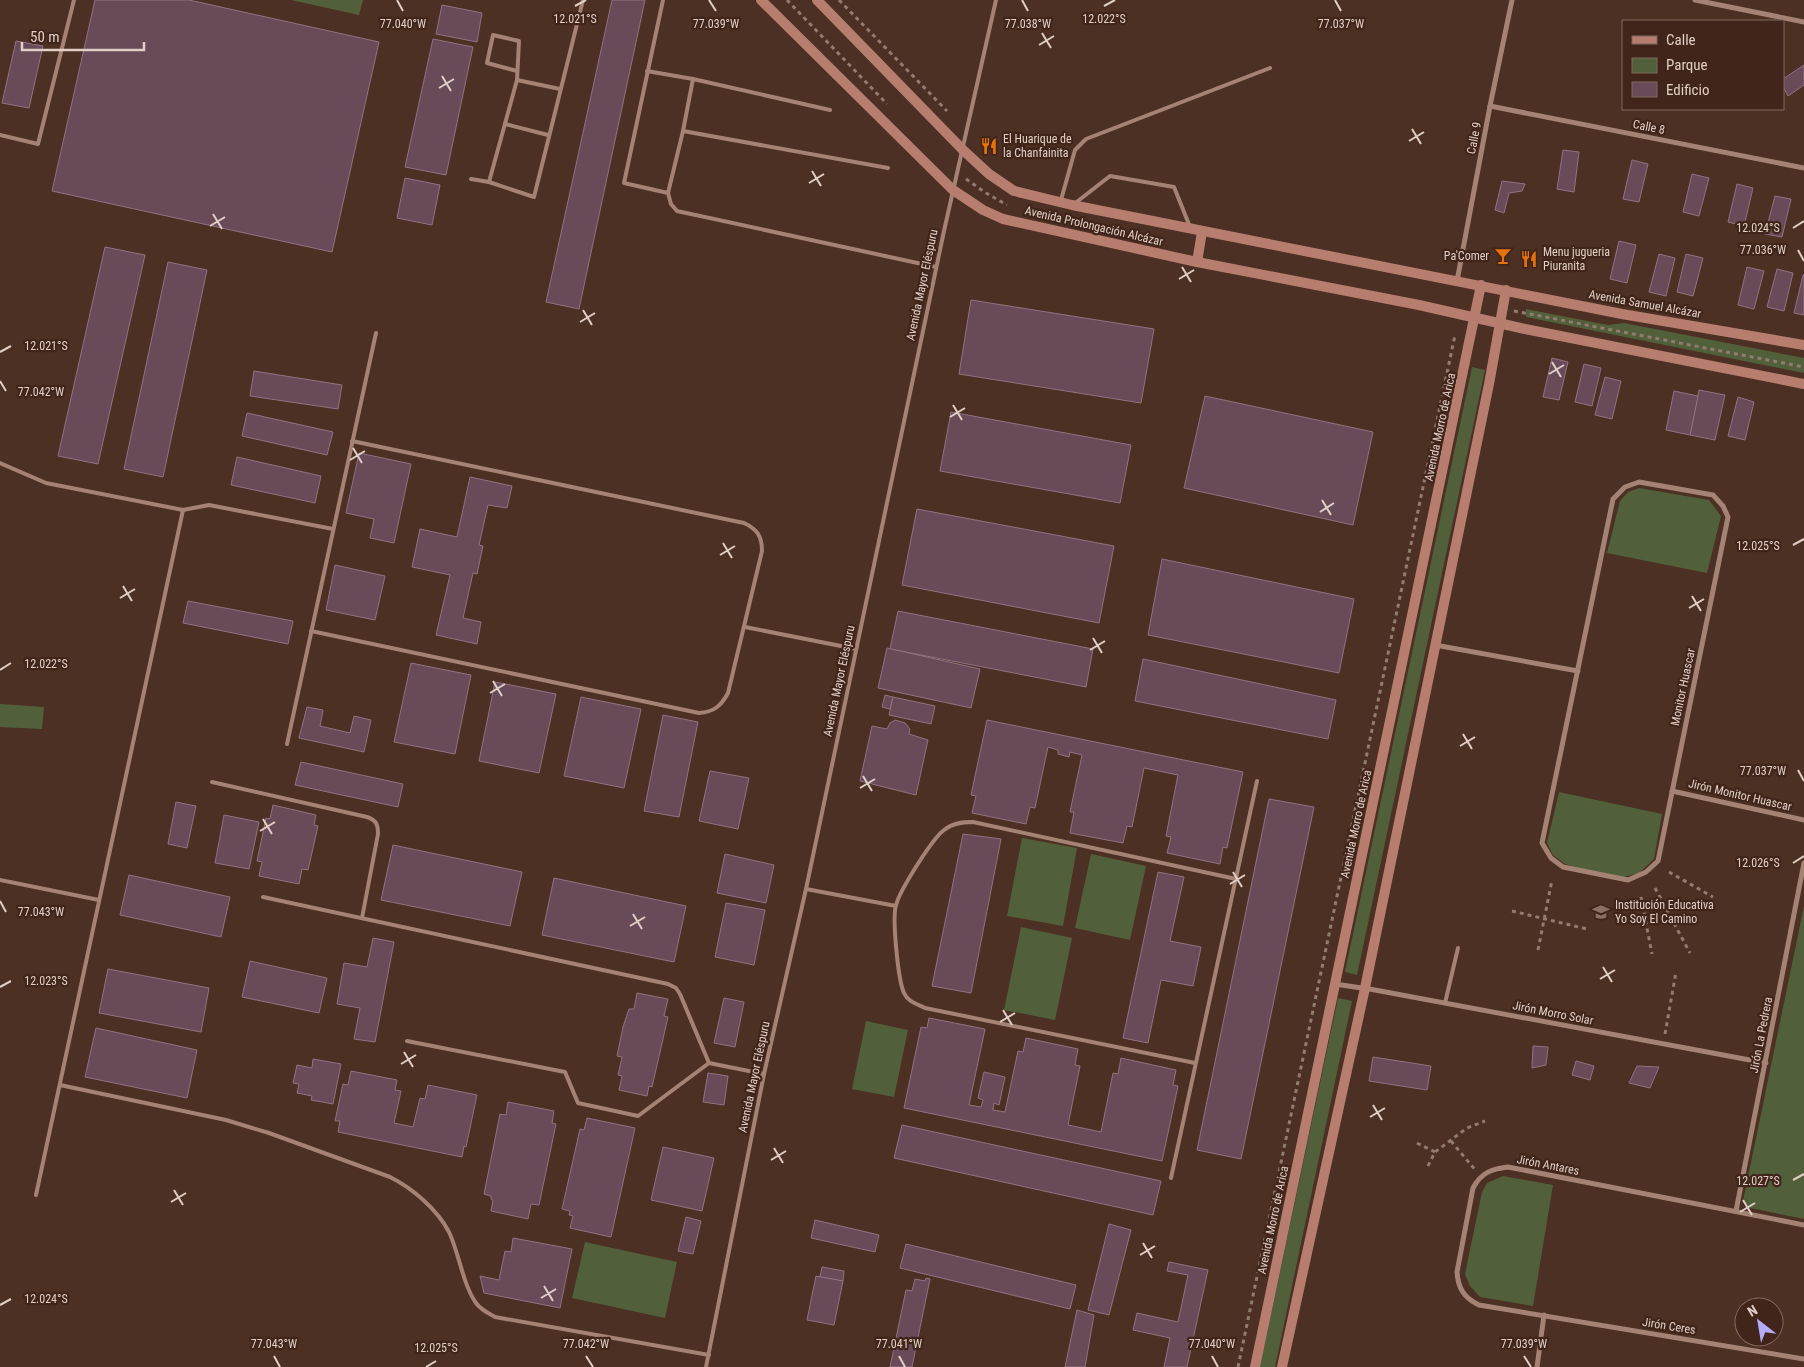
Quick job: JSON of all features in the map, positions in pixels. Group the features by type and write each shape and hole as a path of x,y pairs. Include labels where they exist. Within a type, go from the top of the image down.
{"main road":[{"name":"Avenida Prolongación Alcázar","path":"761,0 953,190 983,210 1002,219 1197,262 1419,305 1500,324"},
{"name":"Avenida Prolongación Alcázar","path":"817,0 963,150 989,174 1014,191 1072,206 1481,285"},
{"path":"1197,262 1202,232"},
{"name":"Avenida Morro de Arica","path":"1255,1367 1481,285"},
{"name":"Avenida Samuel Alcázar","path":"1481,285 1622,314 1804,345"},
{"path":"1282,1367 1365,988 1506,290"},
{"path":"1500,324 1804,384"}],"street":[{"name":"Calle 9","path":"1457,281 1512,0"},
{"path":"1695,0 1804,22"},
{"name":"Calle 8","path":"1490,106 1804,168"},
{"name":"Monitor Huascar","path":"1639,482 1712,495 1723,506 1728,517 1672,791 1658,862 1646,872 1628,880 1563,867 1551,858 1542,843 1613,499 1625,487 1639,482"},
{"path":"1435,645 1578,671"},
{"name":"Jirón Monitor Huascar","path":"1672,791 1804,820"},
{"name":"Jirón La Pedrera","path":"1736,1211 1804,863"},
{"name":"Jirón Morro Solar","path":"1335,984 1365,988 1766,1064"},
{"name":"Jirón Antares","path":"1480,1177 1495,1169 1508,1167 1804,1225"},
{"name":"Jirón Ceres","path":"1480,1177 1473,1188 1457,1272 1458,1284 1470,1301 1479,1305 1804,1359"},
{"path":"1537,1367 1544,1315"}],"lane":[{"path":"0,135 38,144 74,0"},
{"path":"471,178 534,197 583,0"},
{"path":"663,0 624,183 668,193"},
{"name":"Avenida Mayor Eléspuru","path":"706,1367 764,1074 806,889 936,267 996,0"},
{"path":"489,182 516,80 517,71 519,41 493,35 487,63 517,71"},
{"path":"1060,203 1075,150 1086,140 1270,68"},
{"path":"647,71 693,79 830,110"},
{"path":"693,79 683,132 668,193 671,204 677,211 936,267"},
{"path":"516,80 560,89"},
{"path":"505,124 548,135"},
{"path":"683,132 888,168"},
{"path":"1072,206 1110,176 1174,187 1191,229"},
{"path":"287,744 376,333"},
{"path":"311,631 699,713 710,712 721,705 728,693 762,551 762,539 755,528 734,520 352,441"},
{"path":"0,463 46,483 183,510 209,505 333,529"},
{"path":"36,1195 183,510"},
{"path":"745,626 856,649"},
{"path":"1171,1178 1257,781"},
{"path":"212,782 374,820 378,826 378,834 362,918"},
{"path":"1196,1063 925,1008 912,1002 904,994 900,983 895,925 896,906 902,890 937,836 952,825 961,822 973,822 1236,879"},
{"path":"0,880 99,900"},
{"path":"806,889 896,906"},
{"path":"263,897 668,984 676,988 680,994 709,1063"},
{"path":"1445,1003 1458,948"},
{"path":"407,1041 565,1072 578,1103 638,1116 709,1063 764,1074"},
{"path":"60,1085 226,1120 269,1133 390,1177 404,1184 416,1194 448,1229 473,1298 484,1311 495,1317 708,1356"}],"path":[{"path":"787,0 889,106"},
{"path":"839,0 948,111"},
{"path":"957,172 986,193"},
{"path":"1238,1367 1455,335"},
{"path":"1669,872 1712,897"},
{"path":"1538,950 1552,880"},
{"path":"1656,888 1690,953"},
{"path":"1641,897 1652,954"},
{"path":"1512,911 1587,929"},
{"path":"1663,1044 1676,972"},
{"path":"1428,1166 1435,1152 1450,1140 1467,1128 1485,1121"},
{"path":"1450,1140 1480,1177"},
{"path":"1417,1142 1435,1152"}],"green space":[{"path":"291,0 363,0 359,15"},
{"path":"1526,309 1608,325 1624,323 1804,358 1804,373 1526,317"},
{"path":"1472,367 1485,370 1357,975 1345,972"},
{"path":"1639,488 1709,500 1721,516 1707,573 1607,553 1620,501 1628,492"},
{"path":"0,704 44,707 42,729 0,727"},
{"path":"1559,792 1662,814 1654,859 1639,873 1624,877 1565,864 1553,855 1547,843"},
{"path":"1022,838 1077,848 1063,926 1007,916"},
{"path":"1091,854 1146,866 1130,940 1075,928"},
{"path":"1804,906 1804,1219 1750,1208 1743,1201"},
{"path":"1021,927 1072,938 1055,1020 1004,1010"},
{"path":"1338,998 1352,1001 1275,1367 1260,1367"},
{"path":"866,1021 908,1030 894,1097 852,1089"},
{"path":"1503,1176 1553,1185 1533,1306 1480,1297 1470,1286 1465,1274 1482,1192 1487,1183"},
{"path":"585,1242 677,1262 665,1318 572,1298"}],"building":[{"path":"95,0 189,0 379,42 332,252 52,191"},
{"path":"612,0 645,0 579,309 546,302"},
{"path":"442,5 482,13 477,42 436,34"},
{"path":"433,39 473,47 446,175 405,167"},
{"path":"16,41 43,46 29,108 2,103"},
{"path":"1804,65 1804,85 1788,96 1784,89 1784,78"},
{"path":"1563,150 1579,152 1574,192 1557,189"},
{"path":"1632,160 1648,164 1639,202 1623,199"},
{"path":"1692,174 1709,178 1699,216 1683,212"},
{"path":"405,178 440,185 432,225 397,218"},
{"path":"1502,181 1525,184 1522,191 1509,193 1504,213 1495,210"},
{"path":"1737,184 1753,188 1744,226 1728,222"},
{"path":"1775,196 1791,199 1782,237 1765,234"},
{"path":"1619,241 1636,245 1627,283 1610,279"},
{"path":"105,247 145,255 98,464 58,456"},
{"path":"1659,254 1675,258 1666,296 1649,292"},
{"path":"1686,254 1703,258 1693,296 1677,292"},
{"path":"168,262 207,270 163,477 124,469"},
{"path":"1747,267 1764,271 1754,309 1738,305"},
{"path":"1777,269 1793,273 1784,311 1767,307"},
{"path":"1804,275 1804,315 1794,313"},
{"path":"971,300 1154,329 1141,403 959,374"},
{"path":"1552,358 1568,362 1559,400 1543,397"},
{"path":"1584,364 1601,368 1592,406 1575,402"},
{"path":"254,371 342,385 338,409 250,396"},
{"path":"1605,377 1621,381 1612,419 1595,415"},
{"path":"1699,390 1725,395 1715,440 1690,435"},
{"path":"1674,391 1698,396 1690,435 1666,430"},
{"path":"1205,396 1373,432 1353,525 1184,488"},
{"path":"1738,397 1754,402 1745,440 1728,436"},
{"path":"951,412 1131,445 1120,503 940,471"},
{"path":"247,413 333,432 327,455 242,436"},
{"path":"359,453 411,464 394,543 370,538 374,519 346,513"},
{"path":"237,457 321,476 315,503 231,485"},
{"path":"470,477 512,486 507,508 488,505 479,545 483,546 477,574 473,573 463,618 481,622 477,644 436,635 450,575 412,567 420,529 457,537"},
{"path":"917,509 1114,546 1099,623 902,585"},
{"path":"1162,559 1354,599 1339,673 1148,635"},
{"path":"335,565 385,576 375,620 326,610"},
{"path":"188,601 293,621 288,644 183,623"},
{"path":"898,611 1093,649 1086,687 890,649"},
{"path":"887,648 980,669 971,708 878,688"},
{"path":"1143,659 1336,700 1328,739 1135,701"},
{"path":"411,663 471,675 455,754 394,742"},
{"path":"495,682 556,694 539,773 479,761"},
{"path":"885,695 893,697 890,709 882,707"},
{"path":"581,697 641,709 624,788 564,776"},
{"path":"893,697 935,706 931,724 889,715"},
{"path":"307,707 323,710 320,726 350,733 354,716 371,720 364,752 299,738"},
{"path":"663,715 698,722 679,817 644,811"},
{"path":"895,720 905,723 910,729 909,734 928,740 916,795 860,781 872,726 887,729 890,723"},
{"path":"987,720 1243,772 1227,848 1223,847 1220,864 1167,853 1171,837 1166,836 1178,775 1144,768 1132,827 1127,826 1123,843 1070,833 1074,812 1070,812 1082,755 1070,752 1069,757 1058,754 1058,750 1048,747 1035,808 1030,807 1026,824 972,813 976,796 971,795"},
{"path":"301,762 403,784 398,807 295,785"},
{"path":"710,771 749,778 738,829 699,821"},
{"path":"1269,799 1314,807 1241,1159 1197,1150"},
{"path":"176,802 196,806 187,848 168,844"},
{"path":"273,805 316,815 314,825 318,826 308,870 302,869 299,884 259,876 262,862 257,861 266,818 270,819"},
{"path":"224,815 259,822 249,869 215,863"},
{"path":"963,834 1001,839 971,993 932,986"},
{"path":"393,845 522,872 510,926 381,900"},
{"path":"725,854 774,865 766,903 717,893"},
{"path":"1158,872 1184,877 1170,941 1201,947 1193,986 1161,980 1148,1043 1123,1038"},
{"path":"129,875 230,897 221,937 120,915"},
{"path":"554,878 686,906 674,962 542,935"},
{"path":"726,903 765,910 754,965 715,957"},
{"path":"373,938 394,942 375,1042 354,1039 360,1008 337,1004 344,963 367,967"},
{"path":"250,961 327,978 319,1013 242,997"},
{"path":"108,969 209,988 201,1032 99,1013"},
{"path":"637,993 668,999 664,1016 668,1017 652,1087 649,1086 647,1096 619,1090 622,1076 618,1075 622,1057 617,1056 623,1027 629,1009 634,1009"},
{"path":"724,998 744,1002 735,1047 714,1043"},
{"path":"929,1018 985,1029 969,1105 981,1107 983,1100 978,1098 984,1072 1005,1077 999,1105 994,1103 993,1110 1005,1112 1018,1051 1023,1052 1026,1038 1078,1049 1075,1065 1080,1066 1068,1125 1101,1132 1113,1073 1118,1074 1121,1058 1176,1070 1173,1085 1178,1086 1162,1161 904,1108 921,1027 927,1028"},
{"path":"96,1028 197,1050 187,1098 85,1077"},
{"path":"1533,1046 1548,1047 1546,1065 1532,1068"},
{"path":"1373,1057 1431,1066 1427,1090 1369,1081"},
{"path":"313,1059 341,1064 333,1104 311,1100 312,1096 297,1093 299,1084 293,1083 297,1065 312,1068"},
{"path":"1576,1061 1594,1066 1590,1080 1572,1075"},
{"path":"1637,1066 1659,1067 1650,1088 1629,1083"},
{"path":"351,1071 397,1080 395,1090 401,1091 394,1123 413,1127 420,1098 425,1099 428,1085 477,1095 466,1147 464,1146 462,1157 338,1132 340,1121 335,1121 343,1084 348,1085"},
{"path":"708,1073 728,1076 724,1105 703,1102"},
{"path":"508,1102 554,1111 552,1123 556,1124 539,1205 531,1204 528,1219 491,1211 493,1200 491,1196 484,1194 500,1114 506,1115"},
{"path":"587,1118 635,1128 611,1237 570,1228 573,1216 569,1215 570,1211 562,1209 580,1129 584,1130"},
{"path":"902,1125 1161,1181 1153,1215 894,1158"},
{"path":"663,1147 714,1158 702,1211 651,1200"},
{"path":"686,1217 701,1221 693,1254 678,1251"},
{"path":"815,1220 879,1235 875,1252 811,1238"},
{"path":"1109,1224 1131,1230 1109,1315 1088,1310"},
{"path":"513,1238 572,1249 560,1308 484,1293 480,1276 499,1280 505,1251 511,1252"},
{"path":"906,1244 1076,1285 1070,1309 900,1268"},
{"path":"1169,1262 1208,1270 1187,1367 1164,1367 1170,1338 1133,1330 1137,1313 1178,1322 1188,1275 1167,1271"},
{"path":"822,1267 844,1271 843,1281 820,1277"},
{"path":"816,1276 843,1281 834,1325 807,1320"},
{"path":"926,1278 930,1279 912,1367 890,1367 906,1290 912,1291 915,1279 925,1281"},
{"path":"1077,1310 1094,1315 1085,1367 1065,1367"}],"place":[{"name":"El Huarique de la Chanfainita","path":"989,146"},
{"name":"Pa'Comer","path":"1503,256"},
{"name":"Menu jugueria Piuranita","path":"1529,259"},
{"name":"Institución Educativa Yo Soy El Camino","path":"1601,912"}]}
